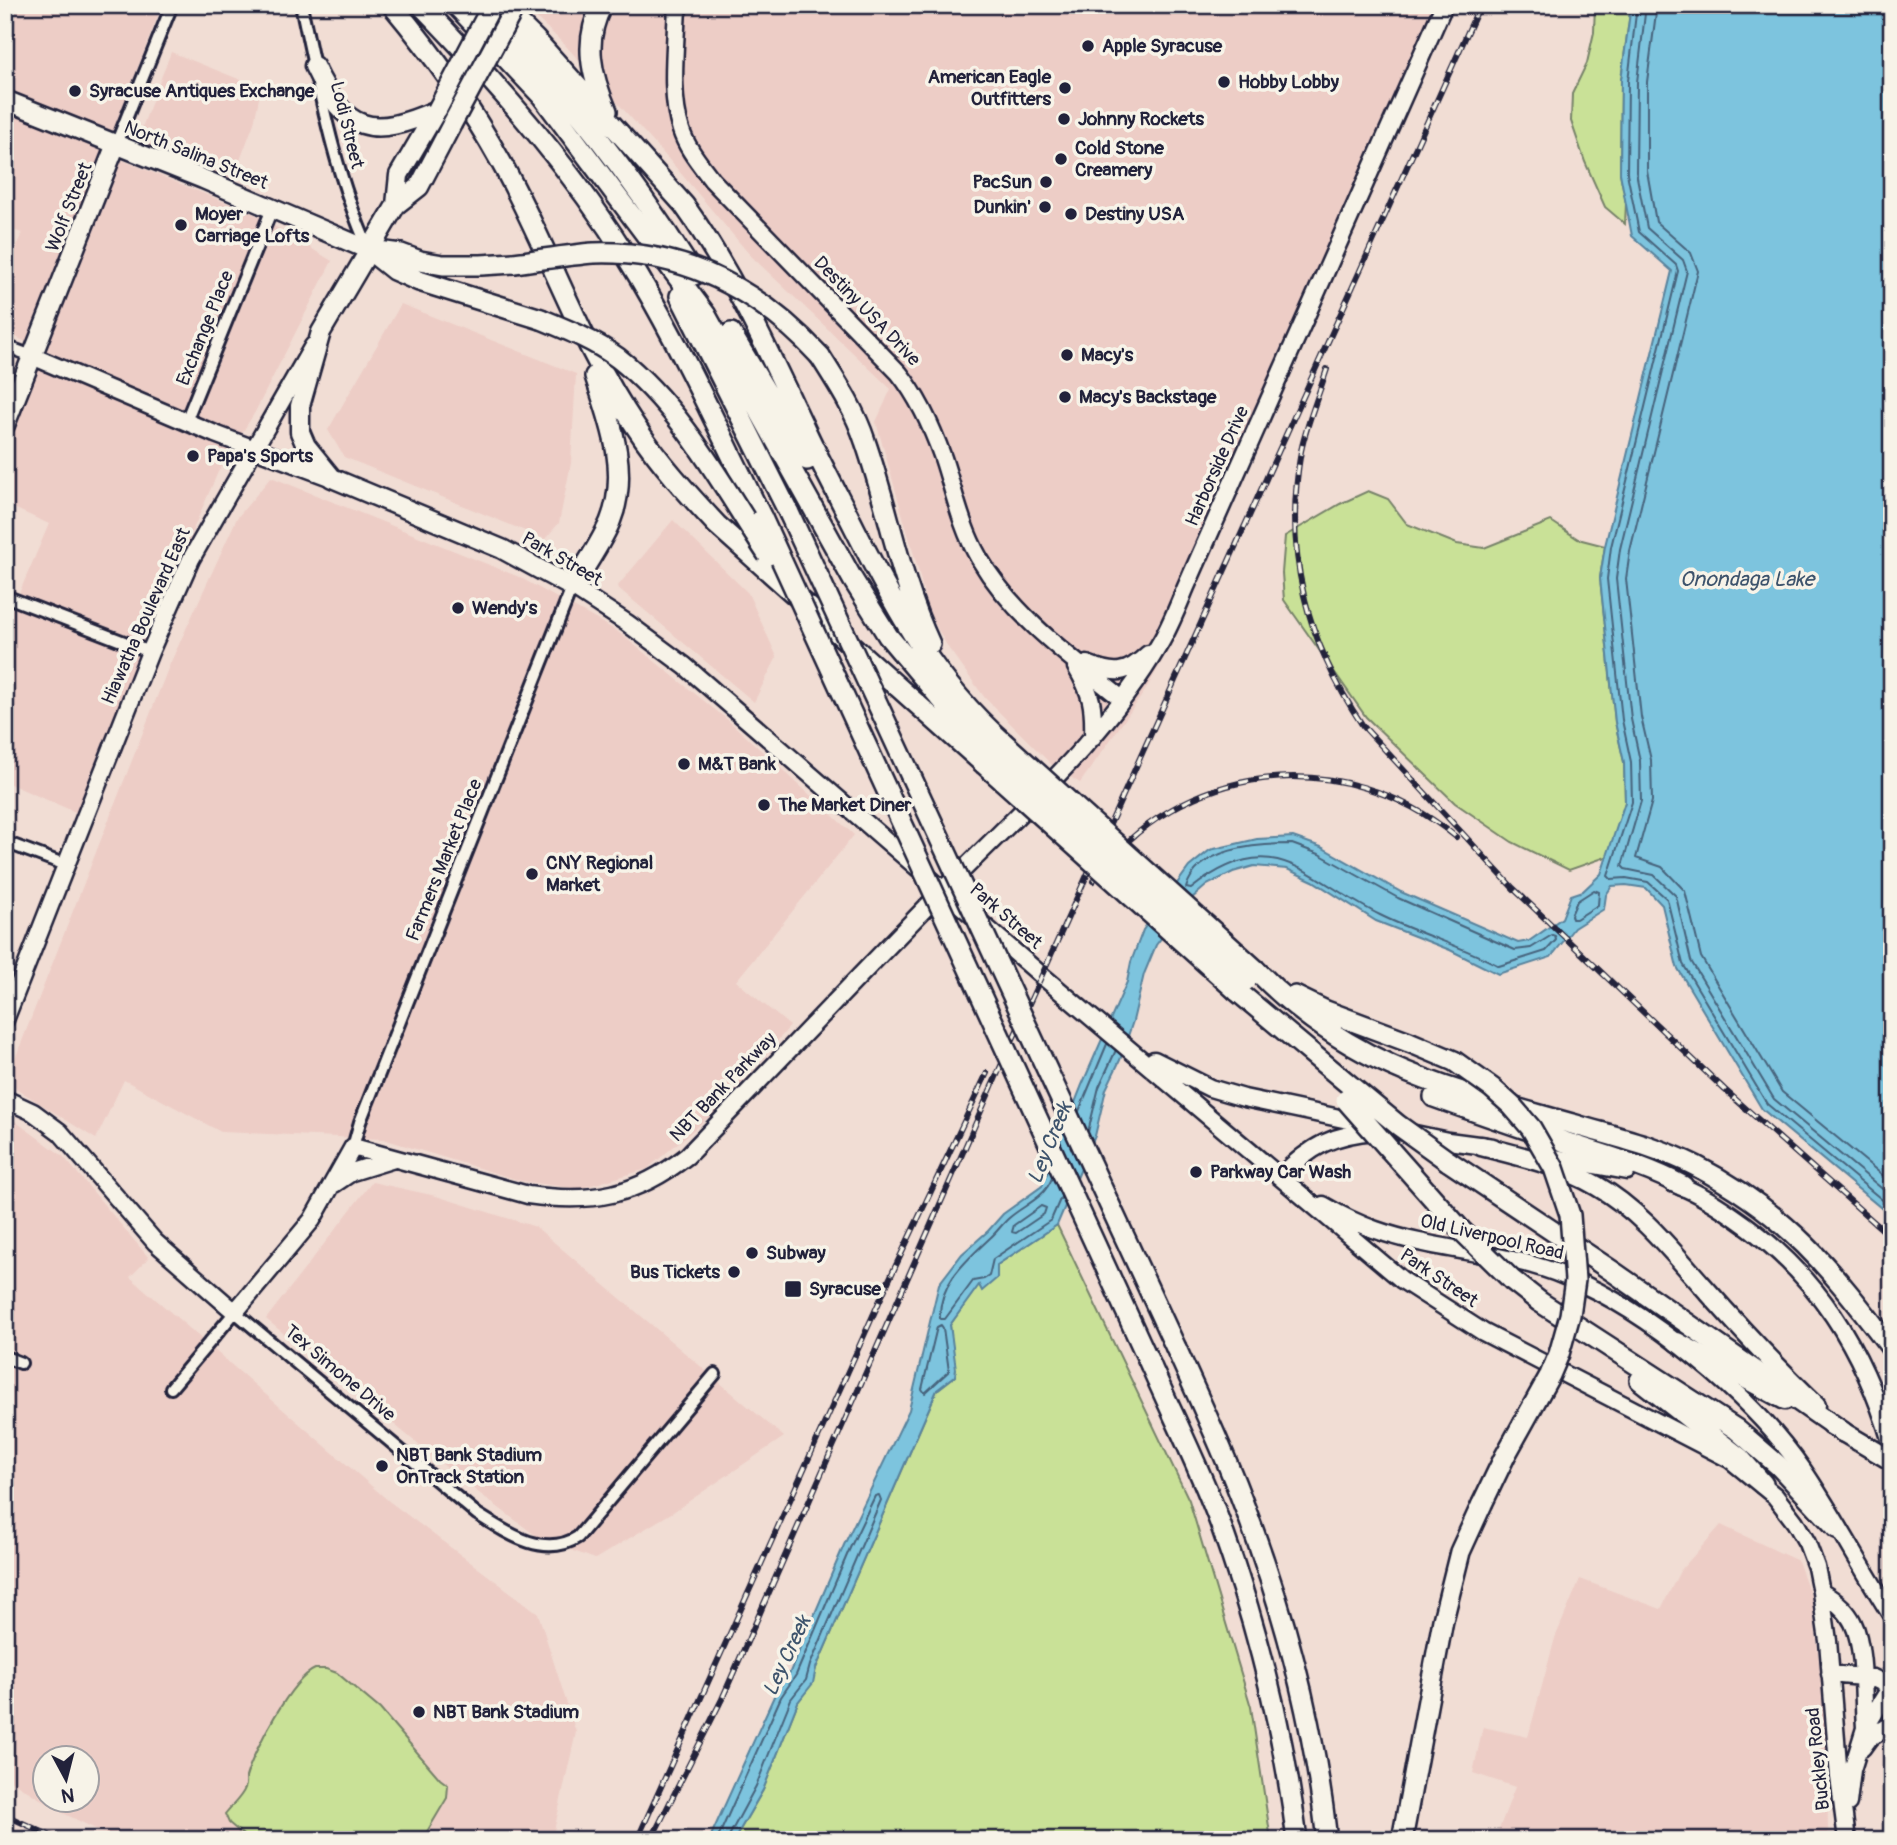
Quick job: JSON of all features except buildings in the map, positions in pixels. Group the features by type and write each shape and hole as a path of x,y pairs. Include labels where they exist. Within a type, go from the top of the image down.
{"highway":[{"path":"392,5 421,40 478,121 503,165 613,389 636,428 680,485 717,525 994,753 1247,980 1278,993 1342,1042 1397,1070 1439,1086 1656,1149 1694,1165 1737,1189 1788,1227 1818,1256 1892,1349"},
{"path":"421,5 520,111 570,175 620,247 676,342 762,518 1209,1497 1245,1596 1274,1706 1297,1840"},
{"path":"456,5 542,96 706,315 853,580 888,636 957,718 1247,980 1305,1030 1361,1067 1458,1105 1635,1164 1683,1186"},
{"path":"481,5 557,86 626,175 679,250 875,568"},
{"path":"500,5 535,39 684,205 717,255 752,317 804,428 900,617 934,666 984,725 994,753"},
{"path":"602,5 593,27 589,53 607,111 621,136"},
{"path":"604,177 684,302 789,513 1234,1478 1264,1559 1291,1648 1311,1737 1327,1840"},
{"path":"369,250 394,270 419,281 541,319 580,335 616,357 649,385 690,437 801,606"},
{"path":"369,250 401,254 443,265 514,263 593,253 639,256 673,262 713,276 744,292 794,328 820,356 846,398 865,440 901,571 917,617 960,697"},
{"path":"565,293 608,413 618,463 617,499 610,521 572,587"},
{"path":"1247,980 1267,1017 1349,1093 1843,1432"},
{"path":"1247,980 1454,1061 1492,1088 1531,1128 1548,1157 1570,1215 1575,1280 1570,1315 1559,1354 1460,1552 1443,1620 1402,1840"},
{"path":"1349,1093 1390,1150 1460,1229 1512,1280 1540,1302 1736,1429 1779,1466 1837,1528"},
{"path":"1540,1302 1564,1325 1740,1458 1763,1484"}],"main road":[{"path":"396,205 400,174 438,110 492,5"},
{"path":"396,205 419,187 516,5"},
{"path":"314,66 326,91 339,109 352,119 373,126 406,124 438,110"},
{"name":"North Salina Street","path":"5,100 369,250"},
{"name":"Wolf Street","path":"5,425 116,144"},
{"name":"Hiawatha Boulevard East","path":"321,332 396,205"},
{"path":"321,332 298,419 306,446 332,478"},
{"name":"Park Street","path":"332,478 502,549 572,587"},
{"path":"1481,1146 1551,1165 1584,1179 1624,1203 1843,1432"},
{"path":"1677,1342 1892,1461"}],"street":[{"name":"Wolf Street","path":"116,144 172,5"},
{"name":"Lodi Street","path":"301,5 329,132 352,212 369,250"},
{"name":"Harborside Drive","path":"944,889 1093,737 1160,643 1444,5"},
{"name":"Destiny USA Drive","path":"676,7 675,105 681,131 690,149 712,180 914,391 929,422 978,556 1000,589 1018,610 1122,699"},
{"name":"Exchange Place","path":"186,421 272,209"},
{"name":"Hiawatha Boulevard East","path":"5,1020 150,652 191,559 321,332"},
{"name":"Park Street","path":"5,346 253,449 332,478"},
{"name":"Park Street","path":"572,587 685,666 1374,1258 1419,1293 1483,1332 1731,1460 1763,1484 1795,1522 1816,1567 1830,1675"},
{"name":"Farmers Market Place","path":"353,1147 360,1122 414,982 572,587"},
{"path":"5,596 150,652"},
{"path":"1072,658 1105,671 1122,672 1137,665 1160,643"},
{"path":"1072,658 1091,694 1094,706 1093,737"},
{"path":"5,842 66,865"},
{"name":"NBT Bank Parkway","path":"353,1147 528,1195 594,1198 628,1191 645,1184 688,1156 944,889"},
{"path":"1130,1048 1210,1088 1244,1098 1481,1146 1606,1166 1683,1186 1716,1204 1753,1230 1802,1275 1836,1319 1858,1356 1882,1412 1892,1445"},
{"name":"Tex Simone Drive","path":"5,1099 33,1112 60,1132 155,1242 235,1312 477,1514 503,1531 531,1543 548,1546 564,1544 579,1537 715,1374"},
{"path":"1281,1176 1304,1154 1331,1138 1353,1132 1394,1129"},
{"path":"172,1388 312,1220 353,1147"},
{"path":"332,1185 360,1169 398,1158"},
{"name":"Old Liverpool Road","path":"1281,1176 1336,1212 1378,1231 1525,1264 1567,1277 1636,1315 1677,1342 1745,1403 1795,1460 1826,1505 1837,1528 1892,1616"},
{"path":"5,1357 21,1363"},
{"path":"1821,1592 1845,1611 1853,1623 1859,1641 1866,1728"},
{"path":"1830,1675 1873,1678 1892,1686 1866,1728 1852,1770 1847,1833"},
{"name":"Buckley Road","path":"1830,1675 1847,1833"},
{"path":"1857,1756 1870,1737 1892,1724"}],"shaded area":[{"path":"5,5 162,5 105,153 256,215 332,261 255,412 218,472 175,571 80,814 5,782 5,610 11,612 49,524 5,504 5,446 26,373 48,352 5,332 5,278 22,233 5,227"},
{"path":"523,5 1454,5 1161,663 1145,691 1080,783 1054,767 985,698 949,649 928,612 876,422 891,389 750,255 672,163 565,45"},
{"path":"171,52 261,88 254,123 233,179 136,143"},
{"path":"401,304 576,374 571,463 559,523 545,539 344,457 328,430"},
{"path":"271,477 519,577 617,631 729,721 854,835 736,981 790,1026 723,1105 647,1169 578,1189 521,1181 383,1139 221,1132 124,1080 96,1139 6,1082 169,666 237,518"},
{"path":"673,520 748,593 777,657 754,702 617,587"},
{"path":"5,1114 63,1156 149,1258 130,1277 390,1502 538,1613 576,1732 552,1840 118,1840 65,1814 102,1814 102,1744 32,1744 32,1794 5,1777"},
{"path":"372,1182 436,1196 536,1227 784,1437 673,1512 595,1559 539,1538 463,1481 266,1319"},
{"path":"1721,1525 1798,1561 1812,1599 1827,1734 1828,1840 1495,1840 1515,1787 1473,1773 1483,1727 1528,1737 1555,1638 1580,1579 1661,1609 1680,1571"}],"green space":[{"path":"1595,5 1631,5 1621,80 1620,173 1626,203 1625,224 1605,207 1571,121 1572,94 1587,63 1594,32"},
{"path":"1368,491 1388,499 1407,524 1457,544 1484,548 1551,521 1578,539 1605,546 1600,578 1615,722 1624,762 1625,802 1609,856 1569,870 1512,842 1455,803 1366,717 1284,600 1282,573 1285,536"},
{"path":"1057,1225 1189,1500 1251,1707 1271,1840 734,1840 763,1790 798,1702 812,1683 816,1668 937,1390 955,1376 950,1325 979,1284 982,1290 997,1265"},
{"path":"315,1669 337,1673 380,1709 448,1785 447,1798 422,1840 249,1840 229,1823 225,1814 244,1791 250,1766 274,1717 305,1675"}],"water":[{"name":"Onondaga Lake","path":"1631,5 1892,5 1892,1217 1762,1109 1677,967 1662,905 1646,888 1612,886 1606,895 1604,909 1574,928 1551,957 1498,974 1450,950 1376,921 1313,881 1287,869 1254,866 1233,872 1207,885 1191,899 1156,945 1144,974 1120,1060 1106,1089 1095,1136 1057,1225 997,1265 997,1278 982,1291 979,1285 950,1325 955,1376 937,1390 816,1668 813,1683 798,1702 763,1790 734,1840 709,1840 775,1694 790,1672 844,1545 909,1410 939,1284 962,1254 1003,1214 1042,1186 1127,982 1143,930 1189,867 1210,850 1257,839 1293,837 1321,847 1401,892 1518,943 1529,941 1562,918 1571,895 1583,891 1601,874 1625,802 1624,762 1615,722 1600,578 1605,546 1672,271 1632,236 1620,173 1621,80"}],"railway":[{"path":"651,1840 722,1699 1004,1059 1480,5"},
{"path":"1327,369 1301,451 1295,525 1298,560 1314,629 1343,694 1363,726 1513,888 1725,1090 1892,1238"},
{"path":"1093,881 1129,841 1170,810 1216,790 1264,779 1314,778 1364,787 1411,807 1456,837"},
{"path":"637,1840 889,1280 987,1073"},
{"path":"5,1815 60,1840"}],"place":[{"name":"Apple Syracuse","path":"1088,46"},
{"name":"Hobby Lobby","path":"1224,82"},
{"name":"American Eagle Outfitters","path":"1065,88"},
{"name":"Syracuse Antiques Exchange","path":"75,91"},
{"name":"Johnny Rockets","path":"1064,119"},
{"name":"Cold Stone Creamery","path":"1061,159"},
{"name":"PacSun","path":"1046,182"},
{"name":"Dunkin'","path":"1045,207"},
{"name":"Destiny USA","path":"1071,214"},
{"name":"Moyer Carriage Lofts","path":"181,225"},
{"name":"Macy's","path":"1067,355"},
{"name":"Macy's Backstage","path":"1065,397"},
{"name":"Papa's Sports","path":"193,456"},
{"name":"Wendy's","path":"458,608"},
{"name":"M&T Bank","path":"684,764"},
{"name":"The Market Diner","path":"764,805"},
{"name":"CNY Regional Market","path":"532,874"},
{"name":"Parkway Car Wash","path":"1196,1172"},
{"name":"Subway","path":"752,1253"},
{"name":"Bus Tickets","path":"734,1272"},
{"name":"Syracuse","path":"793,1289"},
{"name":"NBT Bank Stadium OnTrack Station","path":"382,1466"},
{"name":"NBT Bank Stadium","path":"419,1712"}],"water label":[{"name":"Ley Creek","path":"1050,1143"},
{"name":"Ley Creek","path":"787,1656"}]}
